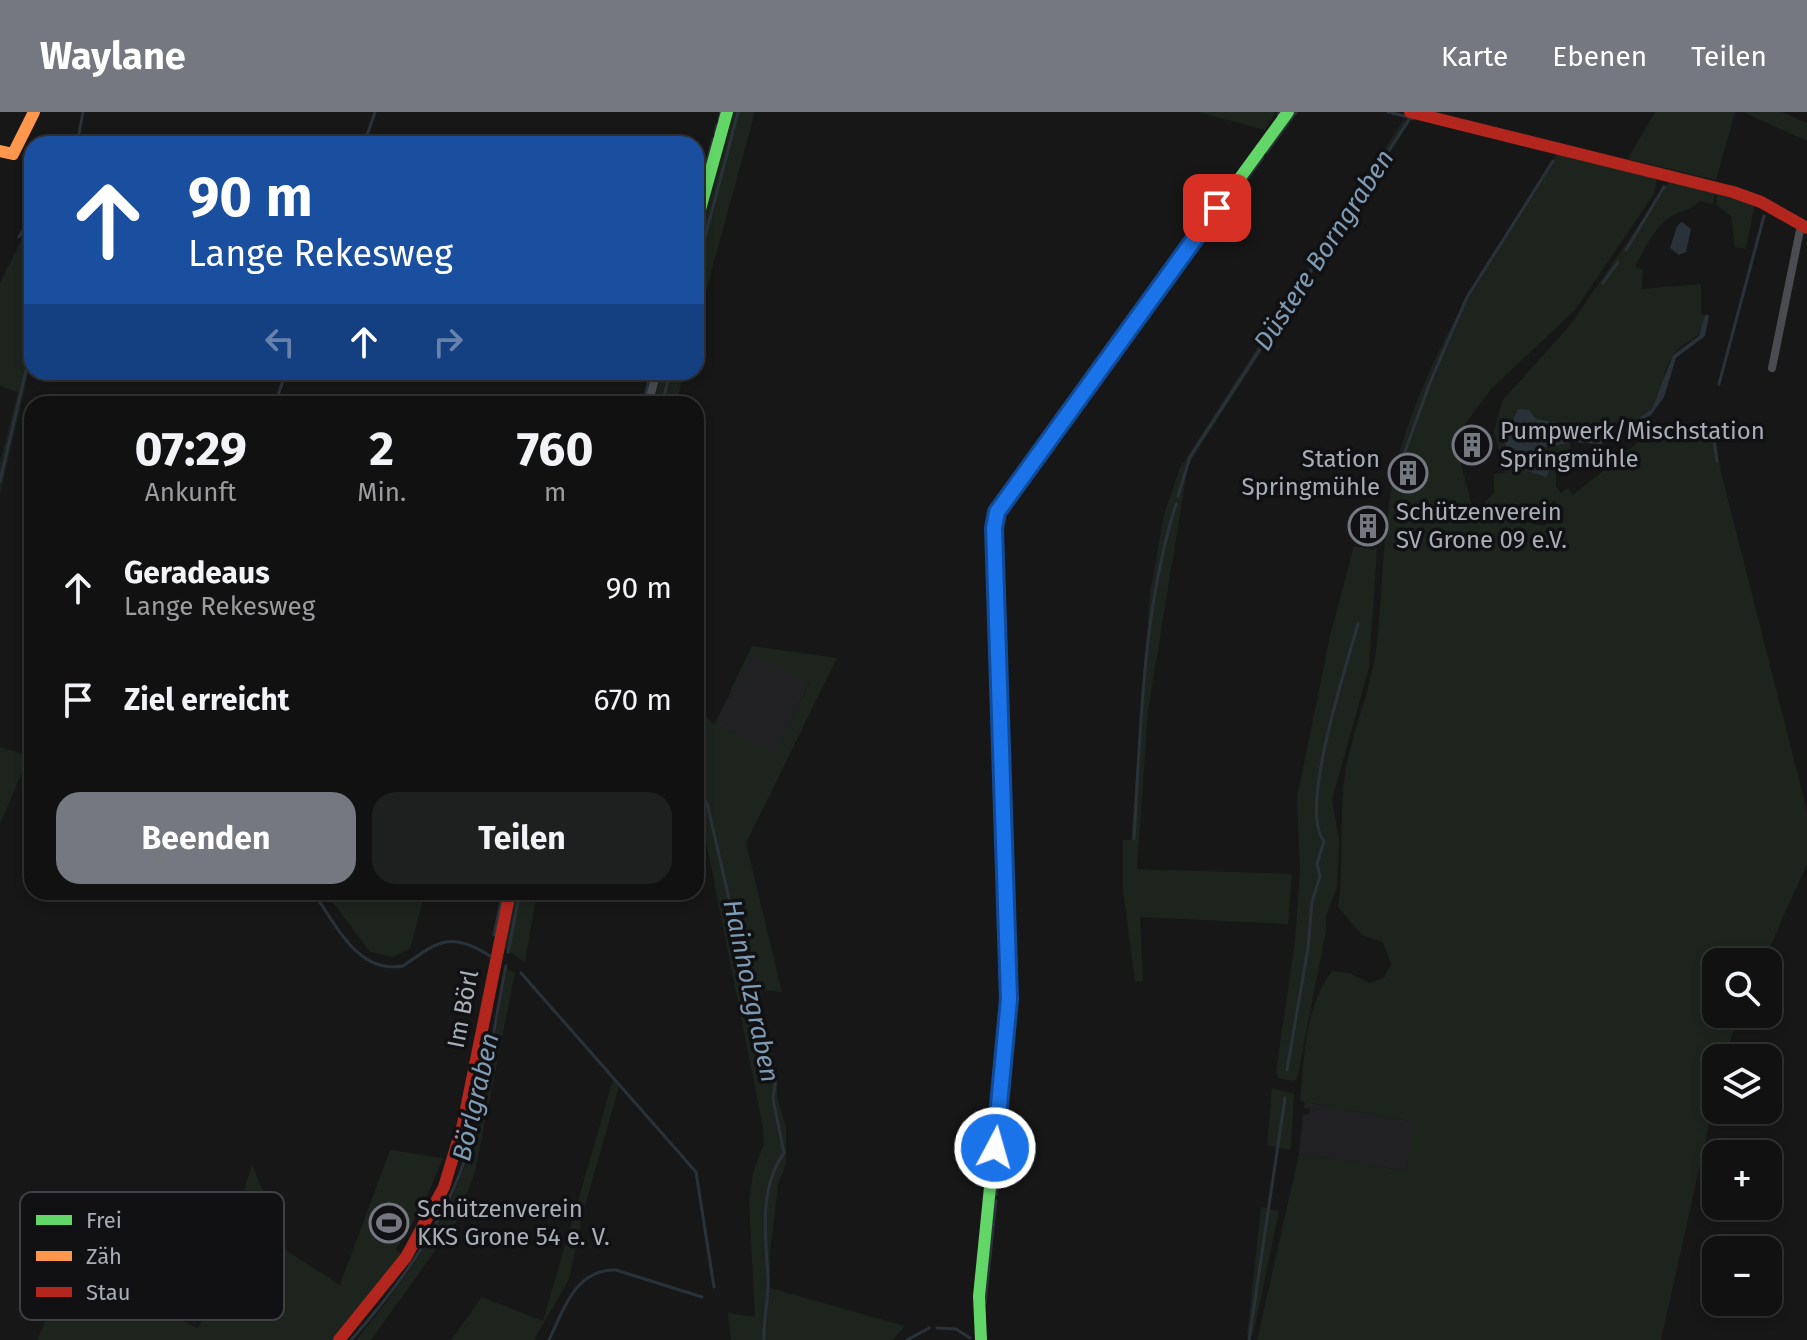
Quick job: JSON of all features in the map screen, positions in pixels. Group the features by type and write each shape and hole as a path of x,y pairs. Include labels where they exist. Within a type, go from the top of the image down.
{"street":[{"path":"704,195 727,112"},
{"path":"981,1340 979,1296 1007,1029 994,528 997,512 1288,112"},
{"path":"1410,112 1733,192 1761,202 1804,227 1772,368"},
{"path":"0,151 13,154 32,118"},
{"name":"Im Börl","path":"339,1340 406,1257 444,1187 463,1124 508,900"}],"shaded area":[{"path":"730,112 755,112 704,299 704,210"},
{"path":"1198,112 1276,112 1265,130"},
{"path":"1655,112 1735,112 1716,180 1628,159"},
{"path":"1743,112 1782,112 1807,123 1807,141"},
{"path":"1404,119 1410,122 1188,465 1148,711 1137,869 1292,874 1288,924 1140,917 1143,981 1135,981 1123,891 1123,840 1131,840 1150,593 1164,515 1180,468"},
{"path":"1557,154 1657,179 1654,194 1575,310 1491,389 1463,427 1458,454 1473,509 1480,508 1484,512 1486,501 1494,493 1494,474 1505,473 1494,432 1502,401 1570,325 1655,202 1662,185 1667,185 1668,181 1755,204 1746,249 1735,247 1731,216 1716,205 1717,195 1714,195 1713,204 1699,201 1670,217 1655,233 1635,266 1643,271 1642,289 1701,284 1701,314 1705,315 1703,325 1697,336 1678,349 1670,360 1659,396 1644,418 1609,434 1570,435 1570,456 1556,463 1556,486 1561,493 1568,488 1573,495 1646,436 1665,426 1702,437 1714,427 1720,468 1807,811 1807,864 1769,948 1702,948 1702,1028 1735,1028 1729,1044 1702,1044 1702,1124 1709,1124 1706,1140 1702,1140 1702,1156 1661,1340 1257,1340 1299,1154 1406,1171 1415,1122 1300,1101 1311,1016 1332,971 1349,973 1370,983 1384,978 1391,964 1383,942 1362,935 1338,907 1346,768 1376,651 1385,536 1396,465 1432,365 1491,257","holes":["1554,500 1559,510 1544,526 1525,522 1532,509 1548,508"]},
{"path":"1682,222 1691,229 1686,252 1679,255 1670,248 1677,226"},
{"path":"24,235 24,380 27,380 0,494 0,463 18,392 0,386 0,283"},
{"path":"1705,315 1709,315 1705,336 1676,358 1664,397 1651,415 1601,444 1572,442 1542,448 1542,457 1552,465 1546,477 1519,468 1503,441 1501,428 1512,422 1518,409 1529,410 1536,419 1559,423 1569,435 1615,435 1652,409 1673,355 1699,336"},
{"path":"659,380 682,380 678,396 654,396"},
{"path":"1354,546 1372,550 1377,548 1369,668 1332,799 1339,839 1337,888 1326,915 1326,931 1297,1079 1293,1081 1278,1078 1276,1072 1295,941 1300,870 1297,798 1330,636"},
{"path":"752,646 837,658 746,843 782,992 761,990 763,1033 778,1073 777,1097 786,1127 786,1163 778,1185 770,1253 770,1288 905,1326 893,1340 731,1340 728,1313 755,1317 749,1201 753,1173 764,1144 704,831 704,715 714,724 775,753 810,682 752,654 733,692 730,691"},
{"path":"752,653 810,681 775,754 714,724"},
{"path":"0,747 24,754 24,768 0,824"},
{"path":"331,900 423,900 410,949 393,957 370,952"},
{"path":"511,900 536,900 525,962 502,947"},
{"path":"507,969 515,973 475,1172 456,1222 371,1340 356,1340 423,1250 462,1175 482,1104"},
{"path":"613,1080 619,1087 584,1209 569,1279 534,1340 451,1340 482,1297 543,1321"},
{"path":"1272,1088 1294,1094 1291,1150 1267,1145"},
{"path":"1305,1102 1416,1122 1406,1171 1299,1154 1303,1115 1309,1114 1310,1109 1304,1108"},
{"path":"390,1150 443,1158 422,1207 396,1250 403,1254 335,1340 37,1340 46,1320 180,1320 198,1328 202,1320 284,1320 284,1244 287,1251 340,1285"},
{"path":"252,1164 263,1192 244,1192"},
{"path":"1261,1207 1279,1211 1253,1336 1247,1335"}],"waterway":[{"path":"78,136 83,112"},
{"path":"367,136 375,112"},
{"path":"719,119 721,112"},
{"path":"704,241 738,112"},
{"path":"1267,152 1296,112"},
{"path":"1388,112 1408,117"},
{"name":"Düstere Borngraben","path":"1178,496 1190,457 1410,118 1413,119"},
{"path":"715,133 717,125"},
{"path":"705,169 713,139"},
{"path":"1238,191 1263,157"},
{"path":"1402,460 1431,380 1467,297 1553,161"},
{"path":"1626,250 1664,187"},
{"path":"1208,233 1234,197"},
{"path":"1719,384 1764,216"},
{"path":"19,237 24,229"},
{"path":"1197,247 1204,238"},
{"path":"1603,283 1618,262"},
{"path":"0,481 24,379"},
{"path":"278,396 283,380"},
{"path":"645,396 649,380"},
{"path":"664,396 668,380"},
{"path":"1031,453 1070,399"},
{"path":"1712,427 1717,461"},
{"name":"Düstere Borngraben","path":"1134,839 1141,712 1150,628 1156,586 1176,504"},
{"path":"1001,540 1004,512"},
{"path":"1002,546 1004,643"},
{"path":"1287,1070 1308,948 1312,902 1320,876 1317,864 1324,841 1318,825 1320,770 1358,624"},
{"path":"1004,653 1009,798"},
{"name":"Hainholzgraben","path":"704,799 753,990 752,1021 771,1056 776,1077 773,1099 784,1153 770,1182 767,1198 768,1286 764,1340"},
{"path":"1009,805 1012,869"},
{"path":"1012,876 1014,935"},
{"path":"318,900 349,944 373,962 403,966 435,945 454,941 490,956"},
{"path":"494,935 501,900"},
{"name":"Börlgraben","path":"508,952 518,900"},
{"path":"1006,1101 1015,999 1014,942"},
{"name":"Börlgraben","path":"351,1340 405,1274 435,1225 460,1174 480,1103 506,966"},
{"path":"521,973 696,1172 714,1287"},
{"path":"1001,991 1001,1019"},
{"path":"1249,1340 1285,1098"},
{"path":"996,1195 1005,1108"},
{"path":"985,1303 996,1201"},
{"path":"549,1340 573,1293 590,1276 602,1271 616,1270 702,1297"},
{"path":"907,1340 929,1328"},
{"path":"937,1328 956,1329 970,1338"}],"traffic: fast":[{"path":"704,195 727,112"},
{"path":"1180,260 1288,112"},
{"path":"981,1340 979,1296 1009,999 1006,892"}],"traffic: slow":[{"path":"0,151 13,154 34,112"},
{"path":"1006,892 994,528 997,512 1180,260"}],"traffic: jam":[{"path":"1410,112 1733,192 1761,202 1807,228"},
{"path":"339,1340 406,1257 444,1187 463,1124 508,900"}],"place":[{"name":"Pumpwerk/Mischstation Springmühle","path":"1472,445"},
{"name":"Station Springmühle","path":"1408,473"},
{"name":"Schützenverein SV Grone 09 e.V.","path":"1368,526"},
{"name":"Schützenverein KKS Grone 54 e. V.","path":"389,1223"}],"route":[{"path":"995,1148 1009,999 994,528 997,512 1007,494 1217,208"}]}
